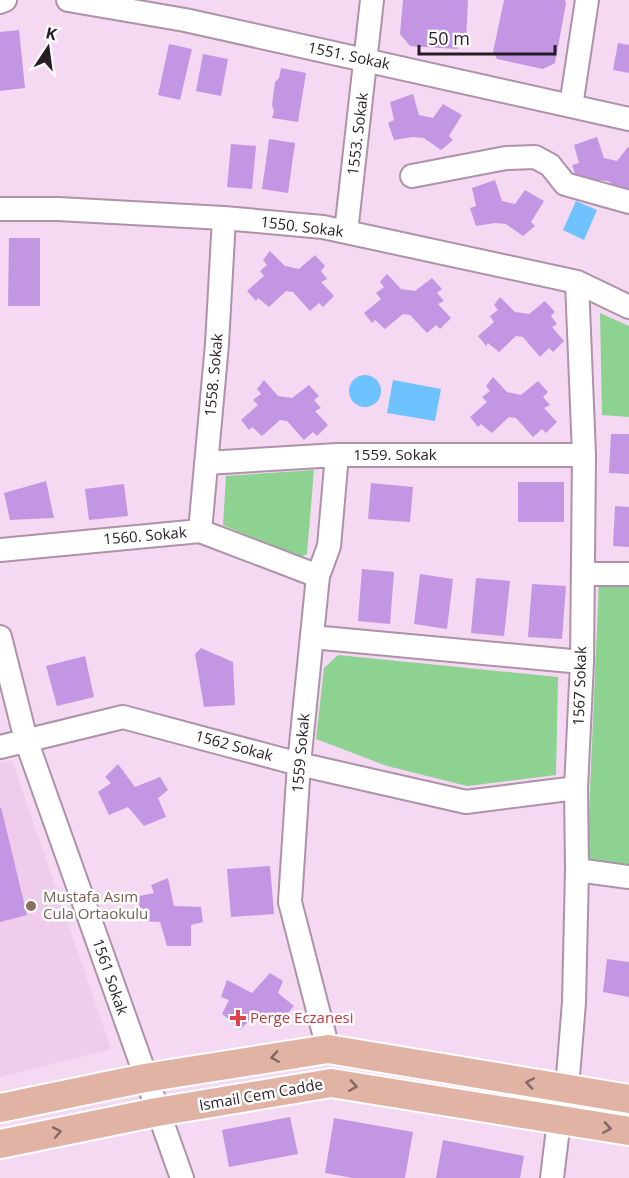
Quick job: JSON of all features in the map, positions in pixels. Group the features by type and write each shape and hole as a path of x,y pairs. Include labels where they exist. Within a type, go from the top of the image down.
{"main road":[{"path":"0,1108 145,1078 328,1049 629,1099"},
{"name":"Ismail Cem Cadde","path":"0,1144 157,1112 331,1083 629,1131"}],"street":[{"path":"0,2 5,0"},
{"name":"1551. Sokak","path":"69,0 151,7 185,20 629,119"},
{"name":"1553. Sokak","path":"346,232 372,0"},
{"path":"571,106 587,0"},
{"path":"412,176 506,158 535,157 550,165 565,184 629,202"},
{"name":"1550. Sokak","path":"0,209 58,209 224,218 323,227 577,282 629,307"},
{"name":"1558. Sokak","path":"200,531 217,344 224,218"},
{"name":"1567 Sokak","path":"567,1089 574,1002 578,870 576,788 582,662 584,456 577,282"},
{"name":"1559. Sokak","path":"206,463 337,455 584,456"},
{"name":"1559 Sokak","path":"328,1049 290,902 299,764 318,576 329,546 337,455"},
{"name":"1560. Sokak","path":"0,550 200,531 318,576"},
{"path":"583,574 629,574"},
{"name":"1561 Sokak","path":"0,637 26,740 182,1178"},
{"path":"312,637 582,662"},
{"name":"1562 Sokak","path":"0,747 123,717 299,764 466,802 576,788"},
{"path":"578,870 629,877"},
{"path":"552,1178 560,1120"}],"shaded area":[{"name":"Mustafa Asım Cula Ortaokulu","path":"12,760 111,1049 0,1077 0,763"}],"green space":[{"path":"600,313 629,326 629,417 602,415"},
{"path":"314,470 307,554 299,558 223,525 226,476"},
{"path":"599,580 629,580 629,865 587,860"},
{"path":"338,655 558,677 556,775 467,786 387,766 316,739 324,668"}],"water":[{"path":"576,201 597,210 584,240 563,230"},
{"path":"365,375 377,379 381,391 377,403 365,407 353,403 349,391 353,379"},
{"path":"393,380 441,389 435,421 387,413"}],"building":[{"path":"403,0 468,0 466,40 457,49 410,46 400,34"},
{"path":"504,0 565,0 555,63 543,69 497,59 493,52"},
{"path":"19,30 25,88 0,91 0,32"},
{"path":"618,43 629,45 629,73 613,70"},
{"path":"169,44 192,49 180,100 158,95"},
{"path":"203,54 228,59 221,96 196,91"},
{"path":"281,68 306,73 298,122 272,118 275,82 279,78"},
{"path":"413,94 419,115 433,118 443,104 462,115 449,136 453,140 441,150 424,138 394,140 388,123 394,120 390,102"},
{"path":"597,137 604,158 617,161 629,148 629,190 625,193 608,181 578,182 572,165 579,163 574,145"},
{"path":"269,139 295,143 288,193 262,189"},
{"path":"231,144 256,146 252,189 227,187"},
{"path":"495,180 502,201 515,204 525,190 544,201 531,222 535,226 523,236 506,224 476,226 470,208 476,206 472,188"},
{"path":"9,238 40,238 40,306 8,306"},
{"path":"270,251 285,266 299,269 315,255 325,266 321,271 327,279 321,282 334,296 323,307 319,303 310,311 293,292 286,291 269,307 258,298 256,301 247,291 264,276 260,271 267,265 263,260"},
{"path":"387,274 401,289 415,291 432,278 442,289 437,293 444,301 438,304 451,318 440,329 436,325 427,333 410,315 403,314 385,329 375,320 372,323 364,313 381,299 376,293 384,287 380,282"},
{"path":"500,297 515,312 529,314 545,301 555,312 551,316 557,324 552,327 564,341 553,352 549,348 540,357 523,337 516,336 499,352 488,343 486,346 478,336 494,322 490,316 498,310 494,305"},
{"path":"493,377 507,392 521,395 538,381 548,392 543,397 550,405 544,408 557,422 546,433 542,429 533,437 516,418 509,417 492,433 481,424 478,427 470,417 487,402 482,397 490,391 486,386"},
{"path":"264,380 278,396 292,398 309,385 319,396 314,400 321,408 315,411 328,425 317,436 313,432 304,440 287,421 280,420 262,436 252,427 249,430 241,420 258,405 253,400 261,394 257,389"},
{"path":"611,434 629,434 629,474 609,473"},
{"path":"46,481 54,518 10,520 4,493"},
{"path":"518,482 564,482 564,522 518,522"},
{"path":"371,483 413,487 410,522 368,519"},
{"path":"124,484 128,516 89,520 85,489"},
{"path":"615,506 629,507 629,547 613,546"},
{"path":"362,569 394,572 390,624 358,621"},
{"path":"420,574 453,579 447,629 414,624"},
{"path":"476,578 510,581 504,636 471,633"},
{"path":"532,584 566,586 562,639 528,637"},
{"path":"201,648 233,662 235,705 204,707 195,654"},
{"path":"85,656 94,697 57,706 46,666"},
{"path":"118,764 135,787 160,777 168,790 158,798 166,817 144,826 128,807 109,815 98,792 111,783 105,777"},
{"path":"0,808 27,915 0,922"},
{"path":"270,866 274,914 231,917 227,869"},
{"path":"168,878 174,906 201,907 203,922 191,925 191,946 167,946 160,922 139,921 139,896 154,893 151,885"},
{"path":"607,959 629,962 629,997 603,992"},
{"path":"270,973 283,981 278,993 294,1006 278,1024 255,1014 241,1029 222,1014 229,1000 221,997 227,980 252,993"},
{"path":"290,1117 298,1154 229,1167 222,1130"},
{"path":"334,1118 413,1132 405,1178 353,1178 325,1173"},
{"path":"443,1140 524,1156 520,1178 436,1178"}],"place":[{"name":"Mustafa Asım Cula Ortaokulu","path":"31,906"},
{"name":"Perge Eczanesi","path":"238,1018"}]}
